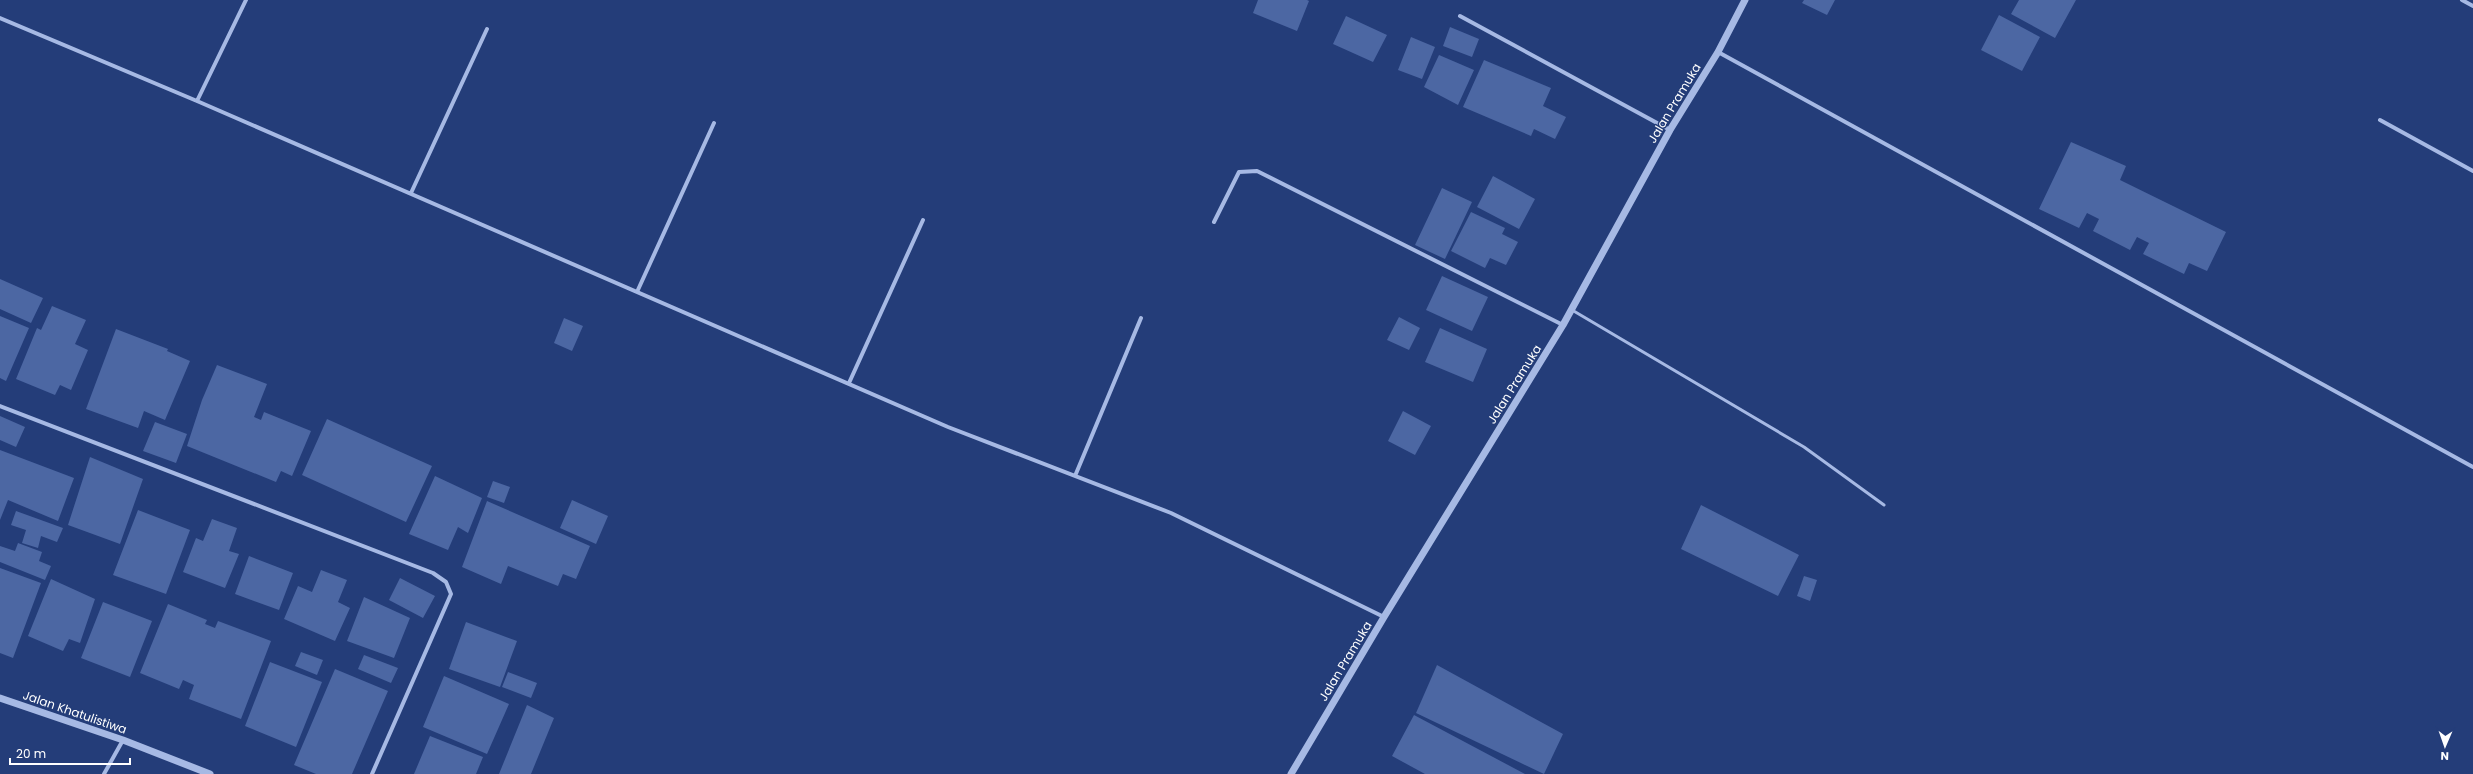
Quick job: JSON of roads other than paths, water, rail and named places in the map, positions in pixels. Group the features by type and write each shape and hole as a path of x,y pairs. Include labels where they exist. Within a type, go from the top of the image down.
{"street":[{"path":"197,101 246,0"},
{"name":"Jalan Pramuka","path":"1292,774 1384,617 1572,310 1670,130 1718,52 1745,0"},
{"path":"2462,0 2473,6"},
{"path":"1460,16 1670,130"},
{"path":"0,18 197,101 948,427 1171,513 1384,617"},
{"path":"410,193 487,29"},
{"path":"1718,52 2473,467"},
{"path":"2380,120 2473,171"},
{"path":"637,292 714,123"},
{"path":"1214,222 1239,172 1257,171 1563,325"},
{"path":"848,384 922,220"},
{"path":"1075,476 1141,318"},
{"path":"0,406 433,572 446,582 451,594 372,774"},
{"name":"Jalan Khatulistiwa","path":"0,698 123,740 210,774"},
{"path":"104,774 123,740"}],"lane":[{"path":"1572,310 1804,447 1884,505"}]}
